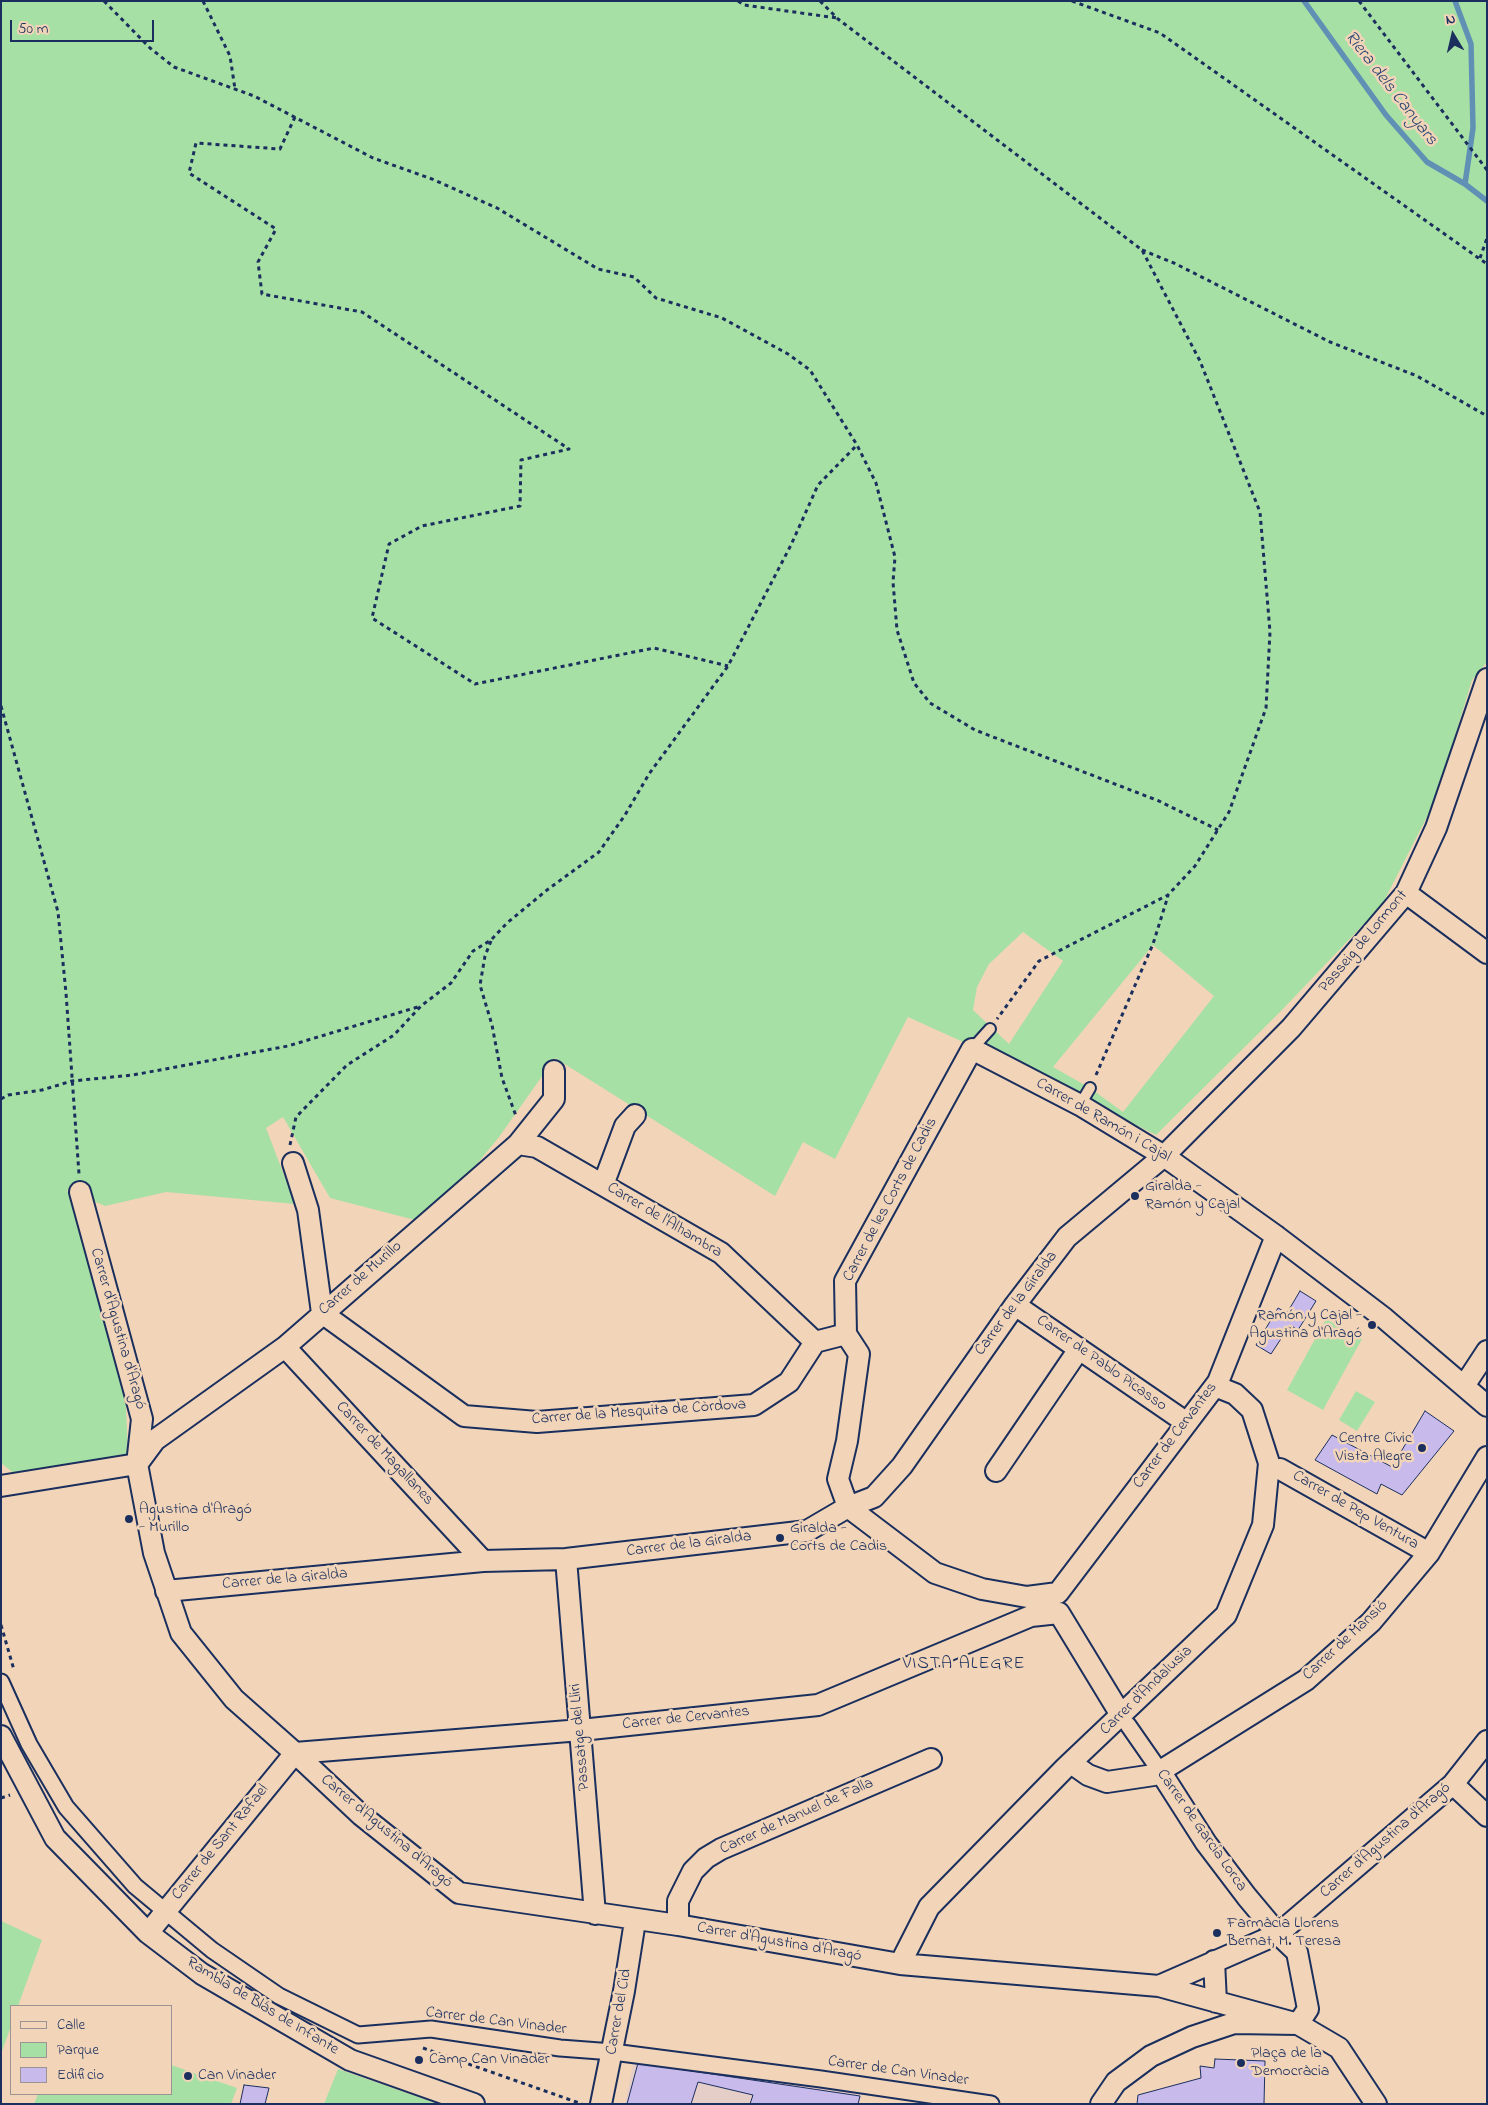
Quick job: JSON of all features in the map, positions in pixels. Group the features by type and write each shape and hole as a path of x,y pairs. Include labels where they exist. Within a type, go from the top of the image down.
{"street":[{"name":"Passeig de Lormont","path":"1164,1156 1291,1028 1406,893 1436,828 1487,679"},
{"path":"1406,893 1487,953"},
{"name":"Carrer de Ramón i Cajal","path":"972,1049 1085,1097 1276,1236 1384,1318 1487,1406"},
{"name":"Carrer de les Corts de Cadis","path":"846,1334 845,1281 972,1049"},
{"name":"Carrer de Murillo","path":"137,1464 155,1440 285,1347 521,1140 554,1099 554,1071"},
{"path":"604,1185 625,1126 635,1115"},
{"name":"Carrer de l'Alhambra","path":"521,1140 537,1147 721,1253 815,1342"},
{"name":"Carrer de la Giralda","path":"166,1591 484,1561 566,1559 807,1531 848,1507 874,1497 902,1466 1015,1305 1067,1237 1164,1156"},
{"path":"293,1163 308,1210 322,1313"},
{"name":"Carrer d'Agustina d'Aragó","path":"80,1192 142,1419 137,1464 154,1553 181,1633 234,1700 295,1753 361,1815 459,1893 636,1921 678,1925 900,1964 1159,1986 1298,2024"},
{"name":"Carrer de Cervantes","path":"848,1507 935,1573 982,1589 1028,1597 1058,1593 1215,1386 1276,1236"},
{"name":"Carrer de Pablo Picasso","path":"1015,1305 1187,1423"},
{"name":"Carrer de la Mesquita de Còrdova","path":"322,1313 464,1416 537,1422 754,1405 789,1382 815,1342"},
{"path":"815,1342 846,1334 859,1354 847,1441 838,1479 848,1507"},
{"name":"Carrer de Magallanes","path":"285,1347 484,1561"},
{"path":"996,1471 1078,1349"},
{"path":"1464,1386 1487,1351"},
{"name":"Carrer d'Andalusia","path":"900,1964 929,1907 1071,1762 1125,1720 1226,1615 1263,1525 1269,1463 1252,1410 1234,1394 1215,1386"},
{"name":"Carrer de Mansió","path":"1071,1762 1088,1775 1107,1782 1154,1775 1306,1680 1370,1622 1429,1553 1487,1457"},
{"path":"1,1486 137,1464"},
{"name":"Carrer de Pep Ventura","path":"1280,1469 1429,1553"},
{"name":"Passatge del Lliri","path":"566,1559 595,1914"},
{"name":"Carrer de Cervantes","path":"295,1753 580,1730 818,1705 1031,1616 1059,1614"},
{"name":"Carrer de Garcia Lorca","path":"1059,1614 1125,1720 1206,1843 1278,1934"},
{"name":"Carrer de Can Vinader","path":"1,1682 29,1744 66,1807 135,1886 212,1950 279,1996 358,2035 431,2030 560,2048 612,2052 991,2104"},
{"name":"Rambla de Blás de Infante","path":"1,1736 55,1838 148,1933 202,1974 350,2060 468,2103"},
{"name":"Carrer d'Agustina d'Aragó","path":"1159,1986 1278,1934 1452,1784 1487,1741"},
{"name":"Carrer de Sant Rafael","path":"148,1933 295,1753"},
{"name":"Carrer de Manuel de Falla","path":"678,1925 678,1900 693,1871 706,1858 721,1849 931,1760"},
{"path":"1452,1784 1487,1816"},
{"name":"Carrer del Cid","path":"601,2104 636,1921"},
{"path":"1278,1934 1297,1952 1308,2009 1298,2024"},
{"path":"1214,1962 1216,2002"},
{"path":"1101,2104 1116,2082 1151,2056 1192,2037 1234,2022 1298,2024 1339,2048 1376,2104"}],"lane":[{"path":"972,1049 990,1029"}],"path":[{"path":"104,1 150,48 174,67 254,96 373,158 432,179 497,208 598,269 634,277 656,298 722,318 788,354 810,370 857,445 876,483 896,557 893,582 898,630 914,683 930,702 975,730 1159,801 1218,830"},
{"path":"204,1 230,56 235,89"},
{"path":"738,1 744,5 838,18"},
{"path":"820,1 838,18 1142,250 1174,263 1330,342 1417,376 1487,416"},
{"path":"1072,1 1160,33 1487,264"},
{"path":"1359,1 1487,170"},
{"path":"295,117 280,149 196,143 189,173 276,229 258,262 262,294 362,312 569,449 521,460 520,506 422,526 389,544 372,618 475,684 654,648 728,666"},
{"path":"1480,258 1487,238"},
{"path":"990,1029 1039,960 1168,895 1195,866 1228,812 1266,708 1270,632 1260,512 1200,361 1142,250"},
{"path":"293,1163 290,1142 296,1117 347,1065 394,1036 421,1006 451,983 473,951 491,940 507,923 540,895 599,852 625,815 649,774 728,666 791,545 818,485 857,445"},
{"path":"1,706 58,912 80,1192"},
{"path":"1085,1097 1153,944 1168,895"},
{"path":"491,940 485,956 480,985 492,1025 502,1078 521,1140"},
{"path":"1,1100 8,1095 42,1090 72,1081 133,1075 270,1050 421,1006"},
{"path":"1,1625 17,1678"},
{"path":"1,1798 12,1794"}],"shaded area":[{"path":"634,2060 862,2094 859,2104 625,2104"}],"green space":[{"path":"1,1 1487,1 1487,662 1472,680 1436,799 1382,905 1280,1012 1156,1135 1038,1076 908,1017 835,1159 803,1142 775,1196 555,1058 499,1137 467,1176 415,1220 330,1198 283,1117 266,1128 295,1204 166,1192 105,1206 67,1189 125,1386 128,1455 25,1482 1,1463","holes":["1023,932 1063,961 1009,1044 973,1010 977,987 989,964","1153,945 1214,996 1123,1112 1090,1088 1053,1067"]},
{"path":"1326,1319 1362,1339 1323,1410 1287,1390"},
{"path":"1356,1391 1375,1402 1357,1431 1339,1420"},
{"path":"1,1921 42,1940 18,2005 10,2005 10,2029 1,2054"},
{"name":"Can Vinader","path":"172,2065 237,2088 231,2104 34,2104 38,2095 172,2095"},
{"path":"338,2069 438,2104 324,2104"}],"building":[{"path":"1300,1291 1316,1301 1298,1330 1290,1325 1271,1354 1256,1345 1278,1308 1287,1313"},
{"name":"Centre Cívic Vista Alegre","path":"1425,1411 1454,1431 1402,1495 1381,1484 1377,1494 1315,1460 1332,1435 1392,1467"},
{"path":"1215,2059 1265,2061 1264,2104 1137,2104 1138,2095 1201,2078 1200,2066 1214,2068"},
{"path":"638,2063 860,2096 858,2104 750,2104 753,2095 698,2082 691,2104 627,2104"},
{"path":"244,2085 269,2088 265,2104 240,2104"}],"waterway":[{"name":"Riera dels Canyars","path":"1304,1 1386,115 1427,162 1465,184 1487,201"},
{"path":"1455,1 1471,44 1473,128 1465,184"}],"place":[{"name":"Giralda - Ramón y Cajal","path":"1135,1196"},
{"name":"Ramón y Cajal - Agustina d'Aragó","path":"1372,1325"},
{"name":"Centre Cívic Vista Alegre","path":"1422,1448"},
{"name":"Agustina d'Aragó - Murillo","path":"129,1519"},
{"name":"Giralda - Corts de Cadis","path":"780,1538"},
{"name":"Farmàcia Llorens Bernat, M. Teresa","path":"1217,1933"},
{"name":"Camp Can Vinader","path":"419,2060"},
{"name":"Plaça de la Democràcia","path":"1241,2063"},
{"name":"Can Vinader","path":"188,2076"}],"district":[{"name":"VISTA ALEGRE","path":"964,1665"}]}
